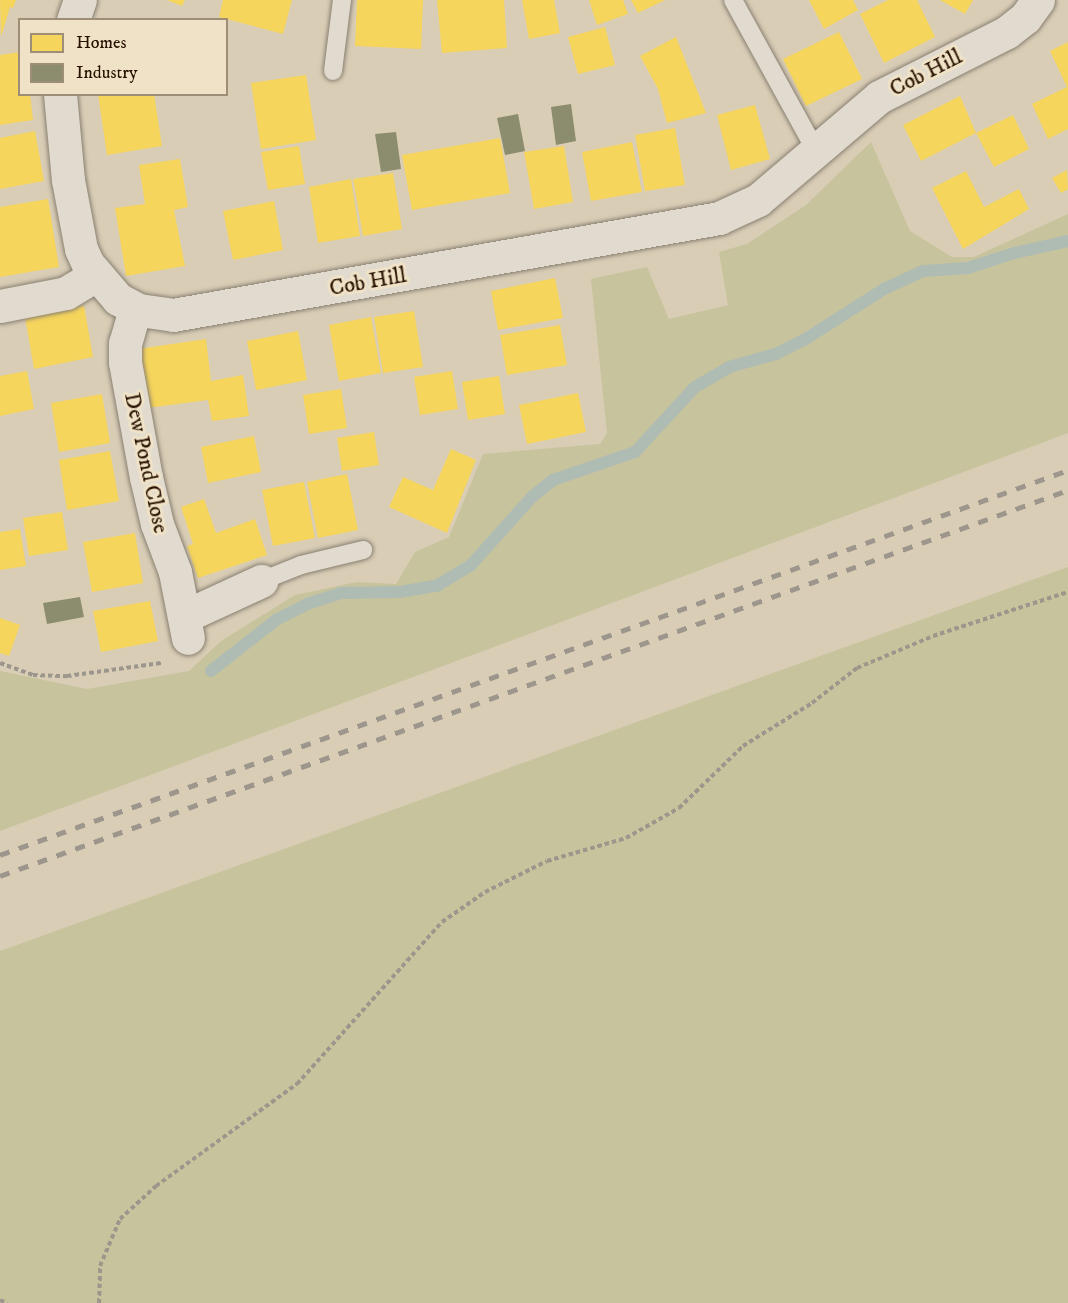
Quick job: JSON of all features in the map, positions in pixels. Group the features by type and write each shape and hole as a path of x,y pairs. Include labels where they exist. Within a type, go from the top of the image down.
{"street":[{"path":"74,18 80,0"},
{"name":"Cob Hill","path":"60,96 68,180 81,249 96,275 118,299 135,309 155,314 188,313 719,218 758,200 879,97 1007,32 1025,18 1038,0"},
{"path":"0,306 66,293 96,275"},
{"name":"Dew Pond Close","path":"135,309 125,343 125,362 150,496 187,627"},
{"path":"187,627 261,581"}],"lane":[{"path":"333,71 342,0"},
{"path":"733,0 816,152"},
{"path":"261,581 301,565 363,550"}],"path":[{"path":"99,1303 100,1266 120,1218 156,1186 297,1084 442,922 485,892 547,861 626,838 679,808 743,746 812,703 857,668 933,636 1068,592"},
{"path":"0,663 33,675 67,676 164,663 187,627"},
{"path":"0,1300 7,1303"}],"shaded area":[{"path":"871,142 910,231 952,257 974,257 1068,214 1068,433 0,831 0,671 87,689 189,671 221,641 295,595 357,582 396,584 415,552 449,537 483,454 600,444 607,433 591,279 647,267 669,319 728,305 719,252 747,244 806,205"},
{"path":"1068,567 1068,1303 0,1303 0,951"}],"building: Homes":[{"path":"0,0 16,0 13,8 10,7 1,37"},
{"path":"167,0 185,0 182,6"},
{"path":"223,0 292,0 283,34 219,17"},
{"path":"357,0 423,0 421,49 355,46"},
{"path":"437,0 504,0 507,48 442,53"},
{"path":"522,0 554,0 560,33 529,39"},
{"path":"589,0 623,0 628,14 597,25"},
{"path":"631,0 665,0 638,13"},
{"path":"809,0 853,0 858,10 824,29"},
{"path":"888,0 917,0 935,37 884,63 860,14"},
{"path":"940,0 973,0 965,14"},
{"path":"605,27 615,65 578,74 568,37"},
{"path":"839,32 862,79 806,106 783,59"},
{"path":"676,37 706,113 667,123 658,89 640,56"},
{"path":"1068,42 1068,129 1048,139 1032,104 1067,87 1050,51"},
{"path":"18,52 18,96 30,96 33,120 0,125 0,55"},
{"path":"306,75 316,140 261,149 251,83"},
{"path":"98,96 154,96 162,146 107,155"},
{"path":"960,96 976,133 921,161 903,125"},
{"path":"755,105 770,159 731,170 717,115"},
{"path":"1013,115 1029,149 994,167 976,133"},
{"path":"675,128 685,185 645,191 635,135"},
{"path":"35,131 44,181 0,189 0,138"},
{"path":"500,138 510,193 412,210 402,155"},
{"path":"632,142 642,192 591,201 582,152"},
{"path":"299,146 305,184 268,190 261,152"},
{"path":"564,146 573,202 534,209 524,152"},
{"path":"180,159 188,207 174,210 185,266 126,276 115,208 145,204 139,165"},
{"path":"1067,170 1068,189 1061,193 1052,178"},
{"path":"966,171 984,207 1019,189 1029,209 963,249 932,188"},
{"path":"393,173 402,229 363,236 353,179"},
{"path":"351,179 360,236 318,243 309,187"},
{"path":"48,199 59,267 0,277 0,207"},
{"path":"274,201 283,250 233,260 223,211"},
{"path":"555,278 563,318 498,330 491,291"},
{"path":"84,306 93,357 34,369 25,317"},
{"path":"414,311 423,367 383,373 374,317"},
{"path":"371,317 381,373 339,381 329,325"},
{"path":"560,325 567,365 507,375 500,335"},
{"path":"298,331 307,380 256,390 247,341"},
{"path":"206,339 211,381 243,375 249,416 212,421 208,400 147,408 138,349"},
{"path":"27,371 34,409 0,416 0,376"},
{"path":"452,371 458,409 420,415 414,377"},
{"path":"499,376 505,414 468,420 462,382"},
{"path":"341,389 347,428 309,434 303,395"},
{"path":"578,393 586,432 527,444 519,405"},
{"path":"102,394 110,443 59,452 51,403"},
{"path":"374,432 379,465 342,471 337,438"},
{"path":"254,436 261,472 208,483 201,447"},
{"path":"451,449 476,460 447,533 389,507 403,477 433,490"},
{"path":"110,451 119,501 67,510 59,460"},
{"path":"347,474 358,530 318,538 307,482"},
{"path":"304,482 315,538 273,546 262,490"},
{"path":"204,499 216,533 255,519 267,555 198,578 187,546 193,544 181,507"},
{"path":"62,512 68,550 29,556 23,518"},
{"path":"20,529 26,566 0,570 0,532"},
{"path":"135,533 143,583 92,592 83,542"},
{"path":"150,601 158,641 101,652 93,611"},
{"path":"0,618 20,625 9,656 0,653"}],"building: Industry":[{"path":"571,104 576,141 556,145 551,107"},
{"path":"518,114 525,151 505,155 497,118"},
{"path":"396,132 401,169 381,172 375,134"},
{"path":"80,597 84,617 47,624 43,603"}],"waterway":[{"path":"211,671 276,620 307,604 340,593 400,592 438,585 470,566 532,497 553,480 635,452 695,387 729,367 776,354 804,340 884,289 923,271 968,268 1014,253 1068,241"}],"railway":[{"path":"0,855 1068,470"},
{"path":"0,876 1068,490"}]}
